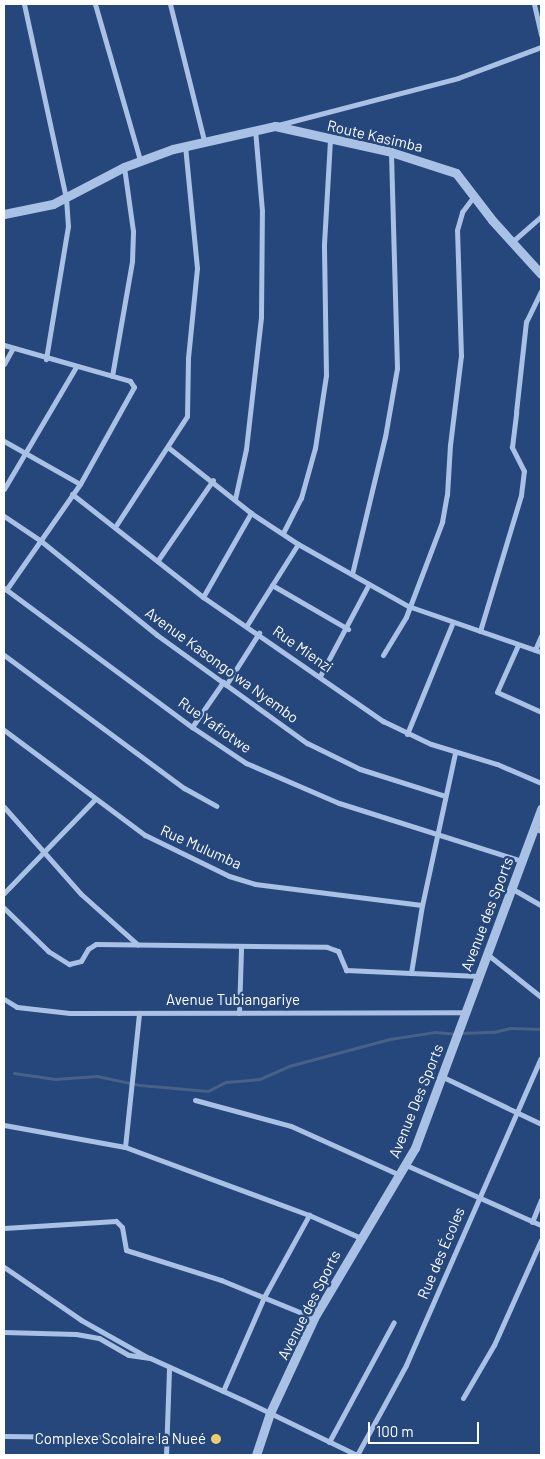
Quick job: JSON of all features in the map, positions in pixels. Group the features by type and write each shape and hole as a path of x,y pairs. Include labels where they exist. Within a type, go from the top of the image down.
{"street":[{"path":"24,4 66,198 66,241 46,359"},
{"path":"95,4 140,160"},
{"path":"170,4 204,140"},
{"path":"534,4 541,35"},
{"name":"Route Kasimba","path":"4,214 34,210 66,198 124,167 185,145 255,128 275,126 458,78 541,47"},
{"name":"Route Kasimba","path":"275,126 330,140 391,152 456,173 541,274"},
{"path":"235,499 246,449 261,317 262,211 255,128"},
{"path":"283,533 301,498 315,448 326,374 324,244 330,140"},
{"path":"115,527 169,448 187,416 188,358 196,296 197,268 185,145"},
{"path":"352,574 385,438 396,368 391,152"},
{"path":"112,376 132,261 133,231 124,167"},
{"path":"383,655 406,617 408,606 442,522 447,495 450,445 461,356 457,230 462,212 474,196"},
{"path":"513,242 541,217"},
{"path":"480,630 521,495 524,471 512,447 516,403 526,322 541,291"},
{"path":"4,345 46,359 130,381 134,387 129,400 80,484 5,589"},
{"path":"4,364 13,348"},
{"path":"4,489 76,367"},
{"path":"4,441 80,484"},
{"path":"169,448 213,480 251,513 298,544 408,606 538,651 541,636"},
{"path":"158,560 213,480"},
{"name":"Rue Mienzi","path":"72,494 203,597 247,625 383,721 407,734 456,753 497,764 541,783"},
{"path":"203,597 251,513"},
{"name":"Avenue Kasongo wa Nyembo","path":"4,516 41,541 157,635 332,756 445,796"},
{"path":"247,625 298,544"},
{"path":"320,676 348,629 369,584"},
{"path":"272,585 348,629"},
{"name":"Rue Yafiotwe","path":"5,589 192,727 264,772 339,802 522,861"},
{"path":"407,734 453,622"},
{"path":"192,727 225,683 258,633"},
{"path":"518,645 497,692 541,712"},
{"path":"4,655 184,788 216,806"},
{"name":"Rue Mulumba","path":"4,730 145,835 229,876 255,884 422,905"},
{"path":"411,973 422,905 456,753"},
{"path":"4,893 95,799"},
{"path":"4,807 81,894 138,946"},
{"name":"Avenue des Sports","path":"458,1033 511,888 538,829 541,810"},
{"path":"511,888 541,904"},
{"path":"4,908 48,951 69,964 81,961 88,949 96,944 242,948 327,947 338,951 346,970 479,976"},
{"path":"239,1013 242,948"},
{"path":"487,954 541,997"},
{"name":"Avenue Tubiangariye","path":"4,999 17,1008 70,1013 466,1012"},
{"path":"125,1147 133,1092 139,1013"},
{"name":"Avenue Des Sports","path":"400,1175 443,1077 458,1033"},
{"name":"Rue des Écoles","path":"357,1455 406,1364 541,1058"},
{"path":"443,1077 541,1124"},
{"path":"195,1100 291,1126 400,1175"},
{"path":"4,1125 125,1147 309,1215 361,1238"},
{"path":"406,1165 541,1225"},
{"name":"Avenue des Sports","path":"256,1455 270,1412 314,1318 400,1175"},
{"path":"532,1222 541,1200"},
{"path":"223,1391 264,1296 309,1215"},
{"path":"4,1228 116,1221 122,1227 126,1250 264,1296 314,1318"},
{"path":"463,1398 494,1345 541,1240"},
{"path":"4,1267 81,1320 150,1358 270,1412 357,1455"},
{"path":"329,1442 394,1322"},
{"path":"4,1332 88,1335 128,1355 150,1358"},
{"path":"166,1455 170,1368"},
{"path":"4,1436 167,1438"}],"waterway":[{"path":"461,1033 494,1032 510,1028 541,1029"},
{"path":"14,1073 55,1079 97,1076 140,1085 208,1091 226,1082 260,1079 289,1066 390,1039 435,1032 456,1034"}],"place":[{"name":"Complexe Scolaire la Nueé","path":"216,1439"}]}
